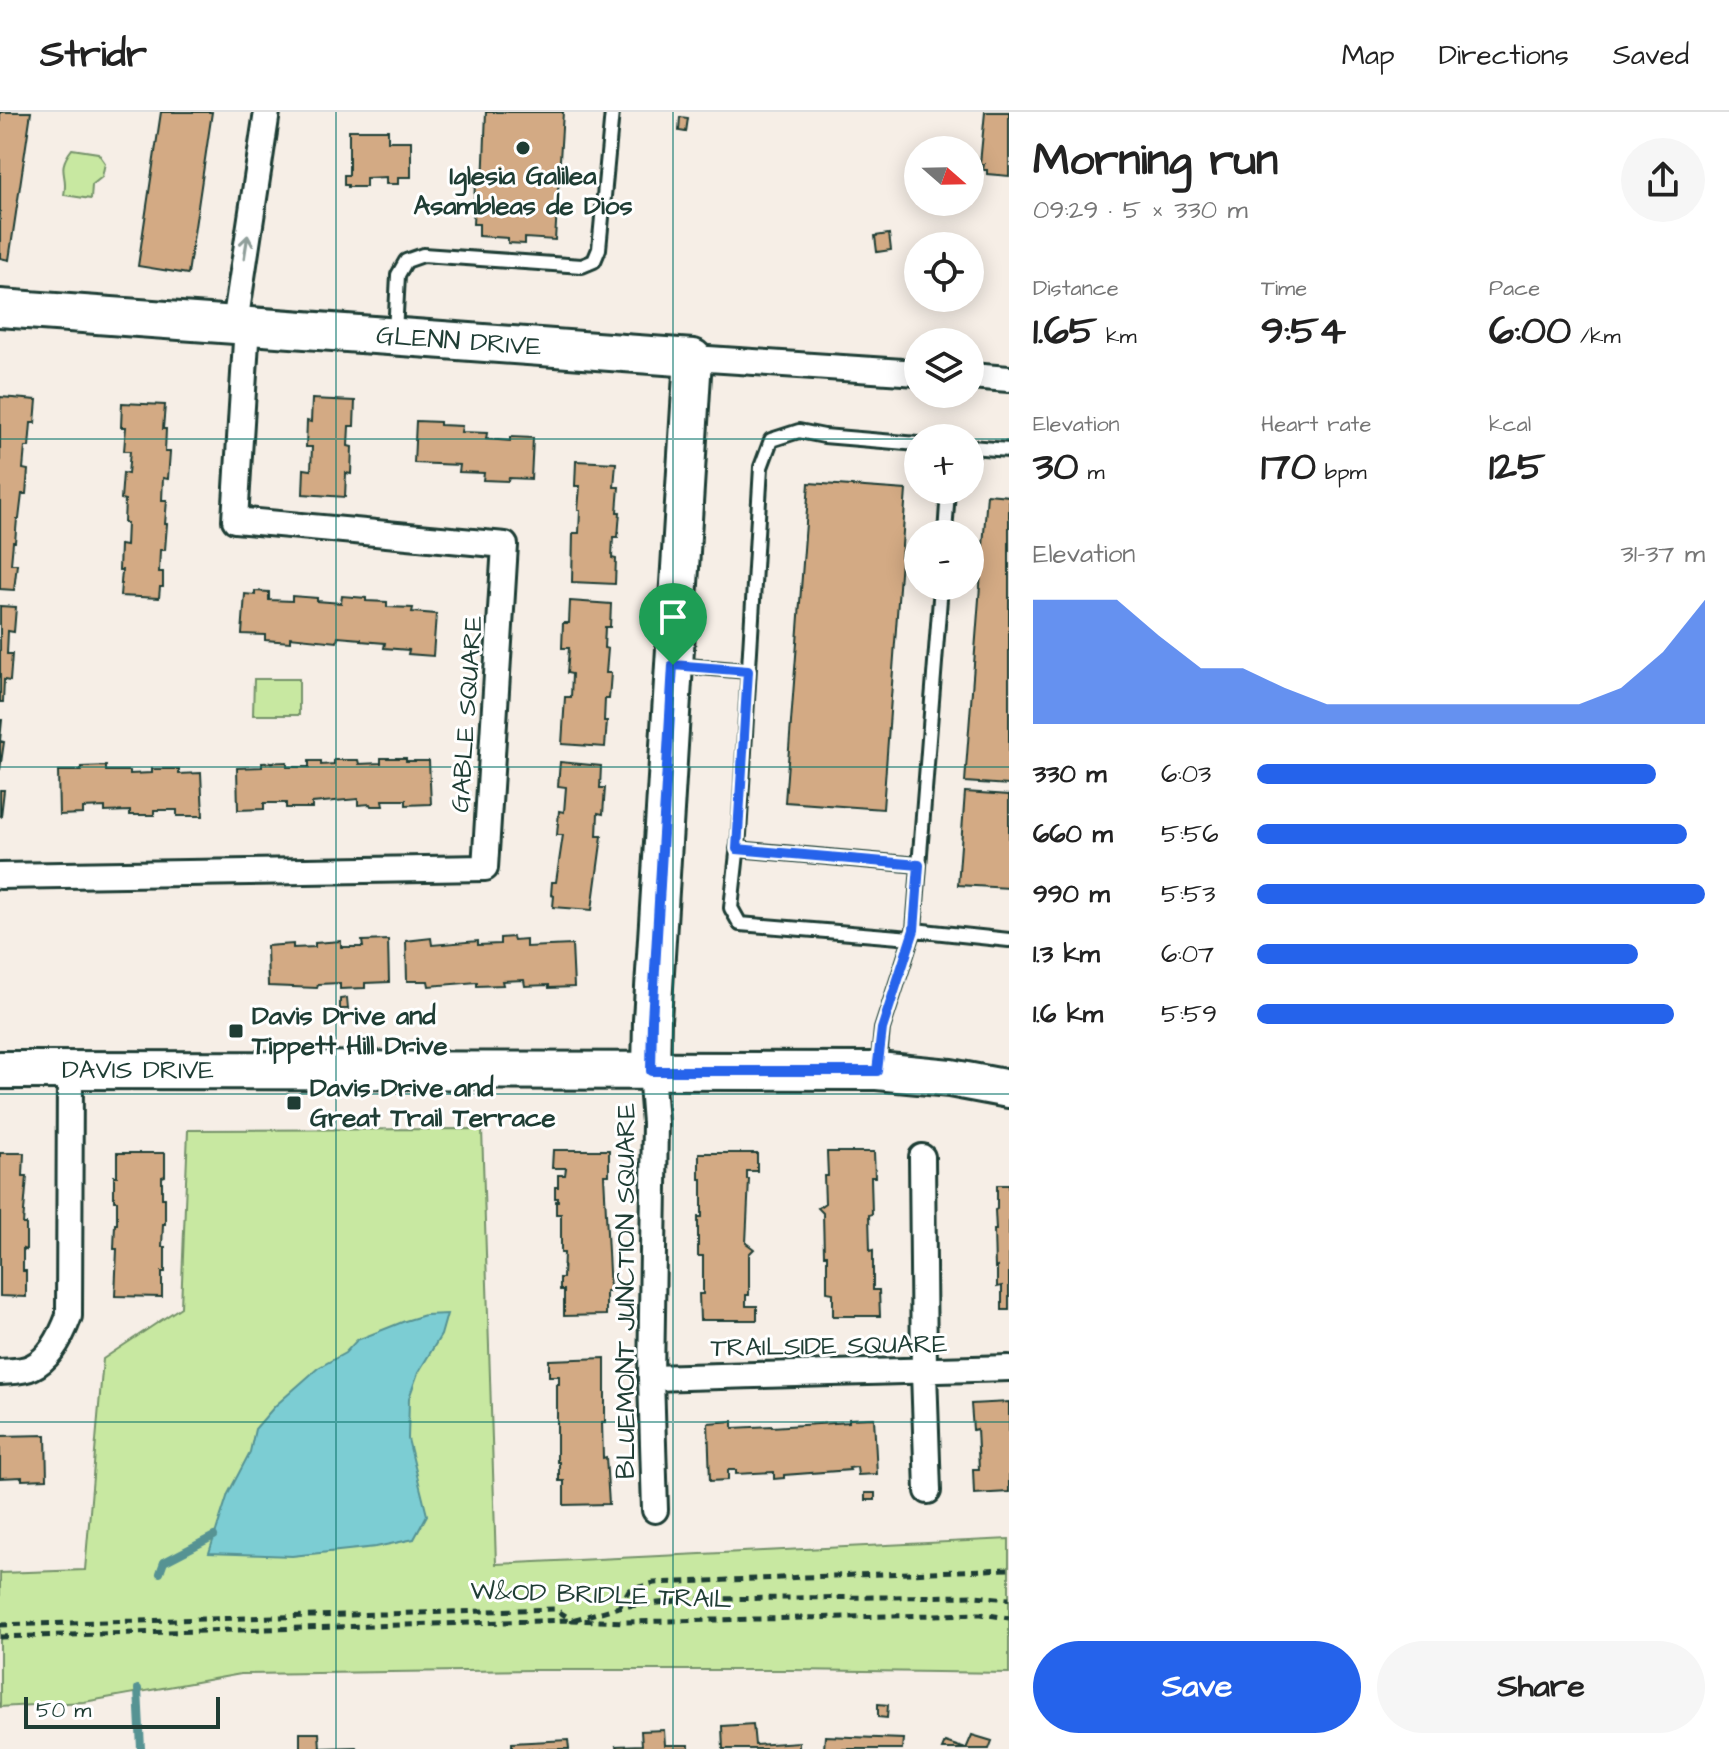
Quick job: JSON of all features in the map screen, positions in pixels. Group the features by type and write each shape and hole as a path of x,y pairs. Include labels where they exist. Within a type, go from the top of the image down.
{"street":[{"path":"241,325 267,112"},
{"name":"GLENN DRIVE","path":"0,308 904,372"},
{"name":"GABLE SQUARE","path":"0,876 485,868 505,545 235,520 241,325"},
{"path":"651,1071 693,358"},
{"path":"984,377 1009,379"},
{"name":"DAVIS DRIVE","path":"0,1070 877,1071 950,1078 1009,1089"},
{"name":"DAVIS DRIVE","path":"950,1078 1009,1070"},
{"path":"0,1372 33,1367 57,1343 69,1316 70,1071"},
{"name":"BLUEMONT JUNCTION SQUARE","path":"651,1071 655,1123 651,1378 655,1510"},
{"path":"922,1157 928,1491"},
{"name":"TRAILSIDE SQUARE","path":"651,1378 1009,1368"}],"lane":[{"path":"395,337 398,275 406,261 423,255 582,266 594,261 599,249 612,112"},
{"path":"904,443 799,431 771,440 761,467 731,908 740,924 1009,940"},
{"path":"984,448 1009,450"},
{"path":"877,1071 882,1029 912,934 940,600"},
{"path":"673,665 748,671"},
{"path":"737,849 919,865"}],"path":[{"path":"619,1607 629,1590 654,1583 1009,1569"},
{"path":"0,1637 572,1620 619,1607 699,1599 976,1596 1009,1599"},
{"name":"W&OD BRIDLE TRAIL","path":"0,1625 555,1609 572,1620 624,1622 981,1614 1009,1618"}],"green space":[{"path":"72,149 98,153 105,163 102,177 92,185 91,199 64,195 63,167"},
{"path":"254,679 299,679 299,715 253,715"},
{"path":"482,1129 496,1564 1009,1539 1009,1673 534,1670 241,1674 84,1702 0,1707 0,1573 85,1570 103,1359 181,1307 188,1130"}],"water":[{"path":"447,1314 441,1335 418,1373 409,1398 408,1439 427,1515 414,1539 376,1547 292,1556 209,1553 228,1494 250,1452 255,1429 275,1406 318,1368 345,1353 357,1340 425,1315"}],"building":[{"path":"0,112 31,112 9,260 0,258"},
{"path":"161,112 212,112 188,274 138,266"},
{"name":"Iglesia Galilea Asambleas de Dios","path":"486,112 563,112 555,240 525,238 525,244 508,243 508,238 479,236 479,224 473,224 475,184 483,185"},
{"path":"985,112 1009,112 1009,176 987,174 984,170"},
{"path":"680,117 688,118 686,132 679,131"},
{"path":"349,130 388,130 388,141 411,141 411,177 398,177 398,184 386,184 386,177 366,178 366,187 344,185 344,175 349,175"},
{"path":"889,234 891,250 877,252 875,236"},
{"path":"0,397 37,400 29,447 25,447 23,469 28,470 26,494 22,494 13,542 11,564 17,564 14,590 0,589"},
{"path":"312,399 355,401 354,426 349,426 351,474 346,473 345,497 303,494 304,469 311,470 312,447 306,447"},
{"path":"122,403 165,405 165,452 170,452 168,479 163,478 162,500 167,500 167,524 165,550 160,550 159,572 163,572 163,587 160,587 159,598 120,596 120,545 126,546 127,523 124,523 125,500 121,499 123,473 128,474 130,451 124,451 126,427 121,427"},
{"path":"416,421 462,426 461,432 487,433 486,439 510,441 510,437 533,438 531,479 483,480 484,473 459,472 460,465 414,463"},
{"path":"576,461 616,463 614,487 619,487 617,512 620,512 618,537 613,537 615,584 572,582 573,533 579,533 580,510 580,486 575,486"},
{"path":"809,483 904,490 883,809 785,802"},
{"path":"987,494 1009,496 1009,785 965,782 979,600 984,600"},
{"path":"255,591 269,592 269,600 292,601 292,596 341,603 342,596 366,598 366,601 387,602 387,607 413,608 412,612 436,614 433,656 408,654 409,650 384,648 385,643 361,639 338,637 337,642 290,637 290,642 265,640 265,635 242,634 245,594 255,595"},
{"path":"570,601 611,604 610,627 605,627 604,648 608,649 606,673 611,673 609,699 605,699 605,747 562,744 565,697 571,697 572,674 567,673 569,648 562,648 563,623 569,623"},
{"path":"0,606 16,607 14,632 8,631 7,654 12,654 10,681 4,680 3,702 0,702"},
{"path":"0,741 4,742 0,770"},
{"path":"381,758 429,761 431,804 406,805 406,800 382,800 383,806 371,806 358,805 358,799 312,803 312,808 286,808 286,803 264,803 264,809 238,810 237,768 287,762 287,767 309,767 309,761 321,761 321,765 334,764 334,760 381,763"},
{"path":"560,762 601,766 600,788 605,788 603,814 598,813 597,836 602,836 592,910 553,907 552,882 556,882 563,835 557,835 559,811 564,812 566,787 558,786"},
{"path":"106,766 106,771 130,771 130,774 152,773 152,769 179,769 179,774 201,773 203,816 177,816 177,810 154,810 154,815 130,815 130,811 105,812 105,807 83,808 83,814 59,815 58,771"},
{"path":"0,790 4,790 1,816 0,815"},
{"path":"965,792 1009,795 1009,888 958,885"},
{"path":"513,937 514,940 526,939 526,947 572,945 574,987 525,986 524,980 477,986 477,982 429,986 428,981 407,981 406,941 431,938 432,945 478,941 478,945 500,944 500,938"},
{"path":"388,940 389,982 365,983 365,988 340,989 340,983 318,984 317,988 268,986 267,946 293,944 293,948 315,947 315,943 341,941 341,947 363,947 362,941"},
{"path":"347,998 348,1009 340,1009 340,999"},
{"path":"553,1150 609,1150 609,1175 604,1175 610,1291 606,1291 606,1315 564,1316 564,1290 560,1290 560,1278 563,1278 564,1253 561,1253 561,1214 556,1214 558,1198 555,1198 555,1187 558,1187 558,1175 565,1175 566,1168 552,1168"},
{"path":"827,1152 874,1152 875,1177 871,1177 872,1214 869,1215 870,1251 873,1250 873,1290 879,1290 880,1316 833,1316 833,1293 827,1292 823,1213 818,1208 825,1203"},
{"path":"0,1153 24,1153 23,1176 27,1176 23,1224 26,1224 23,1271 26,1271 26,1297 0,1296"},
{"path":"117,1153 165,1153 165,1176 162,1177 165,1272 162,1272 162,1297 115,1296 117,1201 114,1201 114,1176 117,1176"},
{"path":"699,1153 757,1153 757,1171 747,1171 746,1243 754,1249 749,1254 746,1306 757,1306 757,1320 700,1320 703,1256 698,1256 698,1217 702,1217"},
{"path":"997,1185 1009,1185 1009,1310 1002,1310 1002,1286 997,1287 995,1268"},
{"path":"605,1358 605,1422 602,1422 609,1504 564,1505 564,1481 559,1481 557,1462 559,1376 549,1376 549,1360"},
{"path":"1009,1402 1009,1492 974,1494 973,1469 979,1469 977,1429 973,1430 971,1404"},
{"path":"874,1418 877,1474 858,1475 857,1467 784,1475 784,1478 774,1479 774,1472 736,1474 736,1470 728,1470 728,1480 710,1481 708,1423 733,1421 733,1428 772,1427"},
{"path":"46,1435 47,1479 0,1478 0,1436"},
{"path":"865,1493 875,1493 875,1500 865,1500"},
{"path":"878,1704 888,1705 887,1718 878,1717"},
{"path":"753,1724 755,1745 799,1742 799,1749 723,1749 722,1726"},
{"path":"664,1730 665,1745 689,1745 689,1749 617,1749 616,1746 642,1745 641,1731"},
{"path":"300,1733 319,1733 320,1748 357,1749 300,1749"},
{"path":"972,1735 992,1741 989,1749 966,1749"},
{"path":"825,1736 903,1739 902,1749 824,1749"},
{"path":"568,1740 569,1749 512,1749 512,1743"},
{"path":"945,1742 966,1749 942,1749"}],"waterway":[{"path":"160,1573 164,1562 214,1536"},
{"path":"138,1689 141,1749"}],"place":[{"name":"Iglesia Galilea Asambleas de Dios","path":"523,148"},
{"name":"Davis Drive and Tippett Hill Drive","path":"236,1031"},
{"name":"Davis Drive and Great Trail Terrace","path":"294,1103"}],"route":[{"path":"673,665 748,671 737,849 919,865 914,930 882,1029 877,1071 651,1071 673,665"}]}
